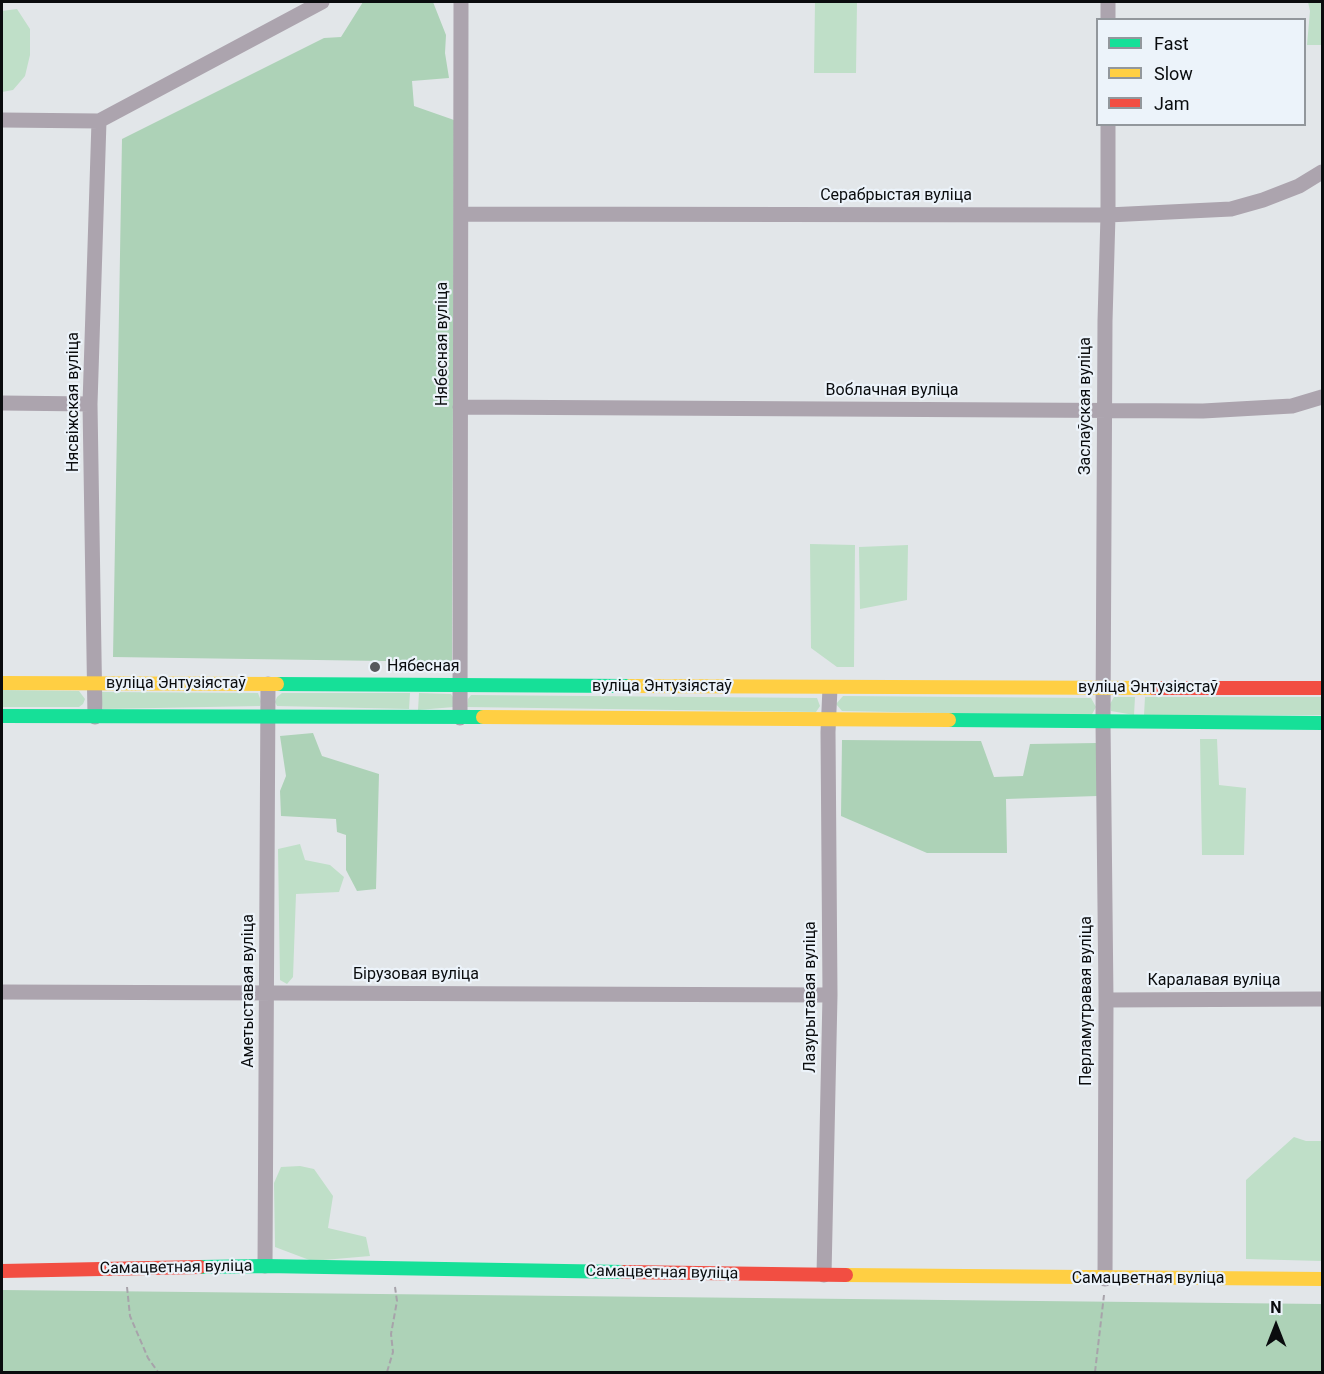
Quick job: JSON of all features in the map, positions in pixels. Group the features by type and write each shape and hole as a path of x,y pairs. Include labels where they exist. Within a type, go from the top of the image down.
{"street":[{"path":"2,120 99,121 322,2"},
{"name":"Нябесная вуліца","path":"460,718 461,2"},
{"path":"1108,2 1108,18"},
{"name":"Нясвіжская вуліца","path":"94,717 90,404 99,121"},
{"name":"Заслаўская вуліца","path":"1103,722 1108,126"},
{"name":"Серабрыстая вуліца","path":"462,213 1108,215 1230,209 1263,200 1299,186 1323,172"},
{"name":"Воблачная вуліца","path":"460,407 1203,411 1292,406 1323,397"},
{"path":"2,404 90,404"},
{"name":"вуліца Энтузіястаў","path":"2,683 1323,688"},
{"name":"Аметыставая вуліца","path":"265,1266 268,684"},
{"name":"Лазурытавая вуліца","path":"824,1275 830,995 830,687"},
{"name":"вуліца Энтузіястаў","path":"2,716 1323,723"},
{"name":"Перламутравая вуліца","path":"1103,722 1106,1000 1105,1279"},
{"name":"Бірузовая вуліца","path":"2,992 830,995"},
{"name":"Каралавая вуліца","path":"1106,1000 1323,999"},
{"name":"Самацветная вуліца","path":"2,1271 265,1266 1105,1279 1323,1279"}],"path":[{"path":"125,1269 130,1316 147,1358 158,1372"},
{"path":"387,1372 393,1352 391,1335 397,1301 391,1269"},
{"path":"1095,1372 1105,1279"}],"green space":[{"path":"363,2 433,2 446,35 445,53 449,78 412,81 414,106 454,120 452,662 113,657 122,139 324,38 341,37"},
{"path":"815,2 857,2 856,73 814,73"},
{"path":"1308,2 1322,2 1322,45 1307,45 1310,11"},
{"path":"17,9 30,29 30,55 25,76 13,90 2,92 2,11"},
{"path":"810,544 855,545 854,667 837,667 811,648"},
{"path":"908,545 907,600 860,609 859,547"},
{"path":"2,690 79,691 85,699 79,707 2,707"},
{"path":"102,692 258,693 261,701 260,706 103,709 100,695"},
{"path":"282,693 410,693 409,709 277,706 275,702"},
{"path":"419,693 451,694 454,707 418,710"},
{"path":"471,695 817,698 820,706 816,712 467,707"},
{"path":"843,696 1091,698 1096,707 1091,716 842,711 836,704"},
{"path":"1114,697 1135,697 1134,715 1111,711 1110,704"},
{"path":"1145,697 1322,697 1322,715 1144,715"},
{"path":"313,733 322,756 379,774 376,889 357,891 346,870 346,835 337,832 336,819 281,816 280,791 286,776 280,736"},
{"path":"1200,739 1217,739 1219,785 1246,788 1244,855 1202,855"},
{"path":"842,740 981,741 994,777 1023,776 1030,744 1097,743 1097,796 1006,799 1007,853 927,853 841,816"},
{"path":"300,844 305,860 330,865 344,877 339,892 296,894 293,977 287,984 280,980 278,849"},
{"path":"1294,1137 1306,1141 1322,1141 1322,1261 1246,1259 1246,1180"},
{"path":"300,1166 314,1169 333,1196 328,1228 366,1237 370,1256 312,1261 275,1247 274,1183 281,1167"},
{"path":"2,1290 1322,1304 1322,1372 2,1372"}],"traffic: fast":[{"path":"277,684 630,686"},
{"path":"2,716 483,717"},
{"path":"949,720 1322,723"},
{"path":"200,1267 624,1272"}],"traffic: slow":[{"path":"2,683 277,684"},
{"path":"630,686 1154,688"},
{"path":"483,717 949,720"},
{"path":"846,1275 1322,1279"}],"traffic: jam":[{"path":"1154,688 1322,688"},
{"path":"2,1271 200,1267"},
{"path":"624,1272 846,1275"}],"place":[{"name":"Нябесная","path":"375,667"}]}
